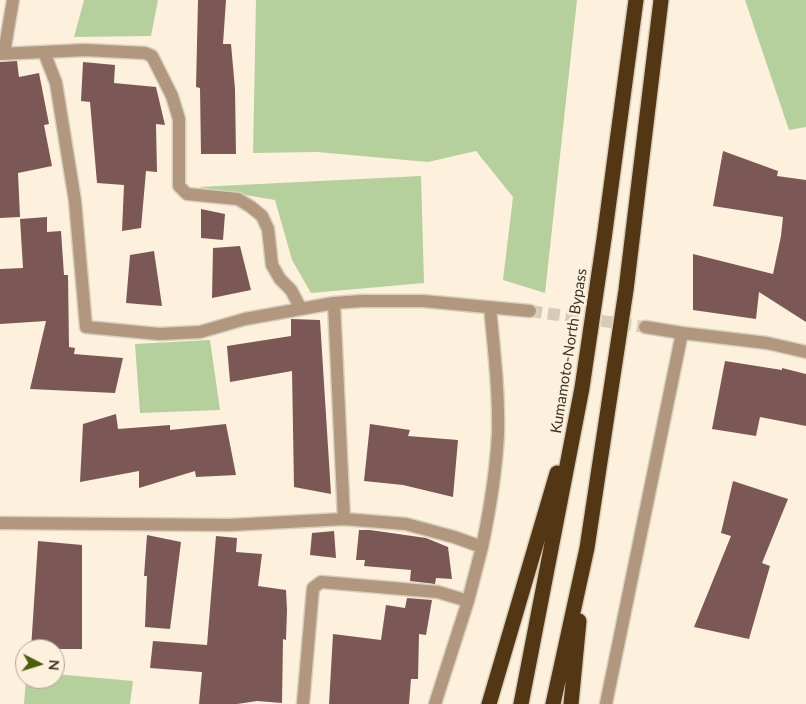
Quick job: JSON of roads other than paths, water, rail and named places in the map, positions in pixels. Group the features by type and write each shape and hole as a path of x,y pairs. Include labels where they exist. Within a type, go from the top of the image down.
{"highway":[{"name":"Kumamoto-North Bypass","path":"521,704 582,388 636,0"},
{"path":"571,704 587,548 623,309 661,0"},
{"path":"489,704 582,388"},
{"path":"553,704 587,548"}],"street":[{"path":"13,0 2,53 85,50 144,53 152,56 172,96 179,119 179,186 187,194 238,200 251,206 262,216 268,229 272,265 280,279 291,290 300,309"},
{"path":"44,52 56,83 75,201 86,327 159,334 200,332 245,319 334,303 362,301 423,301 530,311"},
{"path":"334,303 344,519"},
{"path":"435,704 468,601 493,494 498,432 495,356 490,308"},
{"path":"646,327 767,343 806,352"},
{"path":"606,704 682,333"},
{"path":"0,524 230,525 344,519 406,524 482,547"},
{"path":"303,704 313,588 321,582 438,592 468,601"}],"tunnel":[{"path":"530,311 645,327"}]}
